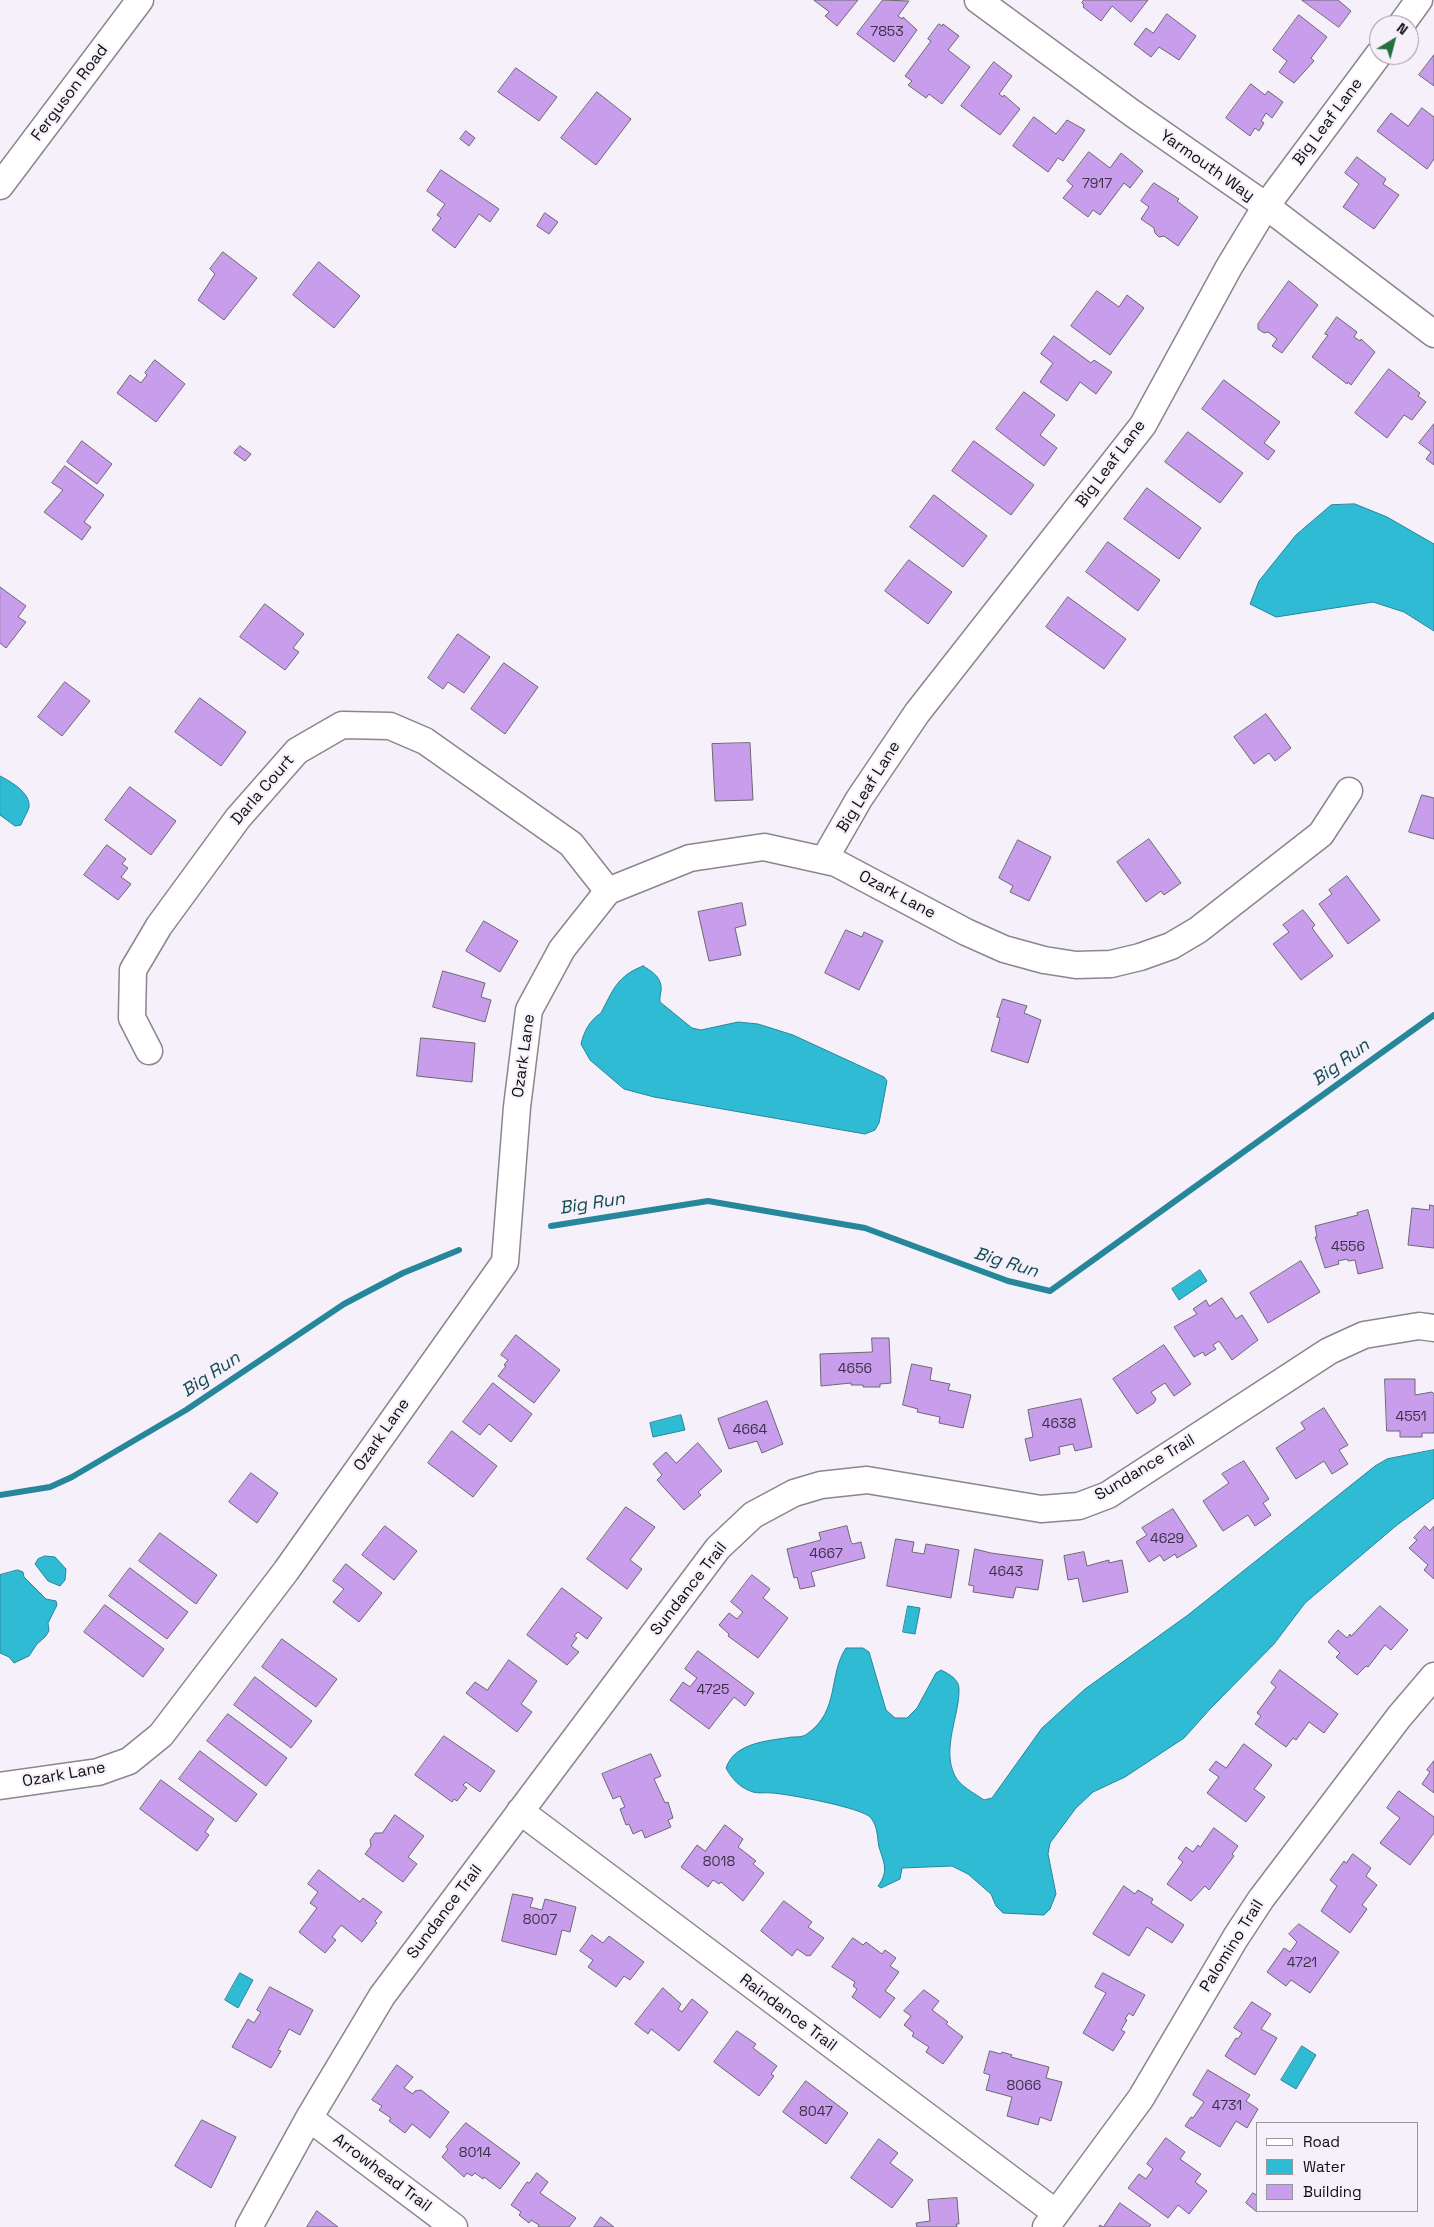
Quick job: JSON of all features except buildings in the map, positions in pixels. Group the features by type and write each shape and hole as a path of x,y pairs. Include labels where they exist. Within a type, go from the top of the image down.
{"street":[{"name":"Ferguson Road","path":"0,186 140,0"},
{"name":"Yarmouth Way","path":"978,0 1132,113 1266,206 1434,334"},
{"path":"1408,15 1419,0"},
{"name":"Big Leaf Lane","path":"824,860 859,799 917,713 1143,425 1230,266 1266,206 1371,65"},
{"name":"Darla Court","path":"149,1051 132,1018 133,970 154,933 238,818 297,751 342,725 390,726 425,741 571,844 608,891"},
{"name":"Ozark Lane","path":"0,1786 98,1772 130,1761 161,1735 286,1571 505,1262 517,1107 529,1010 562,949 608,891 690,858 764,847 836,863 966,932 1004,949 1044,960 1076,965 1111,964 1140,958 1171,946 1198,930 1321,834 1349,791"},
{"name":"Sundance Trail","path":"248,2227 309,2118 382,1996 718,1548 753,1515 794,1493 821,1485 867,1480 1041,1509 1080,1506 1108,1495 1329,1351 1364,1335 1419,1326 1434,1328"},
{"name":"Palomino Trail","path":"1051,2220 1141,2098 1236,1937 1261,1899 1399,1717 1434,1676"},
{"name":"Raindance Trail","path":"520,1811 1051,2220"},
{"name":"Arrowhead Trail","path":"309,2118 454,2227"}],"water":[{"path":"1355,504 1387,517 1434,544 1434,631 1404,612 1373,602 1276,617 1250,604 1259,581 1296,535 1331,505"},
{"path":"0,776 19,788 27,797 29,807 21,825 15,826 0,815"},
{"path":"643,966 659,979 661,988 660,1002 692,1028 701,1030 738,1022 758,1024 793,1035 884,1077 887,1081 879,1123 875,1130 865,1134 654,1097 624,1089 590,1060 581,1044 588,1026 601,1013 621,979"},
{"path":"1200,1270 1207,1281 1179,1300 1172,1289"},
{"path":"681,1415 685,1430 653,1437 650,1423"},
{"path":"1434,1450 1434,1498 1397,1525 1305,1603 1274,1644 1184,1738 1125,1777 1093,1792 1076,1808 1050,1843 1048,1854 1056,1894 1050,1909 1044,1915 1003,1913 996,1906 991,1894 968,1874 952,1866 902,1868 900,1879 881,1888 878,1886 884,1876 884,1867 876,1828 871,1818 855,1810 825,1802 781,1794 753,1792 737,1783 726,1768 730,1759 753,1744 800,1737 807,1734 817,1725 829,1704 837,1670 846,1648 863,1648 869,1652 886,1710 895,1718 907,1718 917,1708 936,1673 941,1670 957,1682 959,1685 959,1699 950,1743 951,1766 957,1780 964,1786 984,1800 992,1798 1042,1728 1085,1689 1188,1615 1375,1466 1387,1459"},
{"path":"45,1556 55,1557 66,1569 65,1580 60,1586 48,1581 35,1564 38,1559"},
{"path":"18,1570 23,1572 24,1577 46,1599 56,1601 57,1605 48,1623 49,1631 45,1637 37,1644 29,1656 14,1663 9,1657 0,1653 0,1575"},
{"path":"908,1606 920,1608 915,1634 903,1632"},
{"path":"240,1973 253,1980 238,2008 225,2000"},
{"path":"1302,2046 1316,2055 1296,2089 1281,2080"}],"waterway":[{"name":"Big Run","path":"551,1226 708,1201 865,1228 1008,1281 1050,1291 1434,1015"},
{"name":"Big Run","path":"0,1495 50,1487 72,1477 186,1410 344,1304 403,1273 459,1250"}]}
